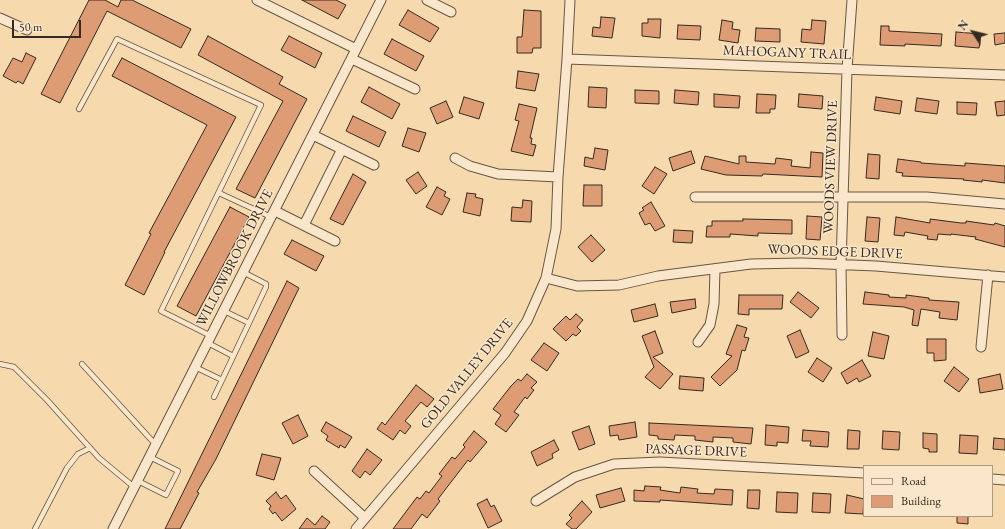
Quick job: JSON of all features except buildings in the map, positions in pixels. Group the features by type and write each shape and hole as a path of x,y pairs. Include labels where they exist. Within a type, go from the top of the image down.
{"street":[{"path":"257,0 356,49"},
{"name":"WILLOWBROOK DRIVE","path":"113,529 381,0"},
{"path":"428,0 451,12"},
{"name":"GOLD VALLEY DRIVE","path":"356,529 505,353 527,321 546,278 556,229 570,0"},
{"name":"WOODS VIEW DRIVE","path":"842,334 841,265 847,69 852,0"},
{"path":"0,18 28,30"},
{"path":"352,59 415,89"},
{"name":"MAHOGANY TRAIL","path":"567,59 1005,75"},
{"path":"313,135 374,165"},
{"path":"304,225 342,149"},
{"path":"455,158 470,166 498,174 558,177"},
{"path":"695,197 928,197 1005,204"},
{"path":"273,214 304,225 335,241"},
{"name":"WOODS EDGE DRIVE","path":"546,278 577,286 619,285 658,276 715,269 758,264 802,263 876,266 1005,277"},
{"path":"698,342 710,325 714,304 715,269"},
{"path":"981,347 988,275"},
{"name":"PASSAGE DRIVE","path":"536,501 575,477 614,464 660,462 863,473"},
{"path":"314,472 365,518"},
{"path":"993,479 1005,480"}],"lane":[{"path":"79,109 117,38 261,105 162,311 209,339 233,356"},
{"path":"219,192 273,214"},
{"path":"214,397 266,287 266,284 243,272"},
{"path":"224,311 249,323"},
{"path":"0,364 14,367 47,400 99,458 136,484 166,495 178,471 150,457"},
{"path":"82,364 156,445"},
{"path":"195,367 222,380"},
{"path":"35,529 67,468 78,454 90,448"}]}
